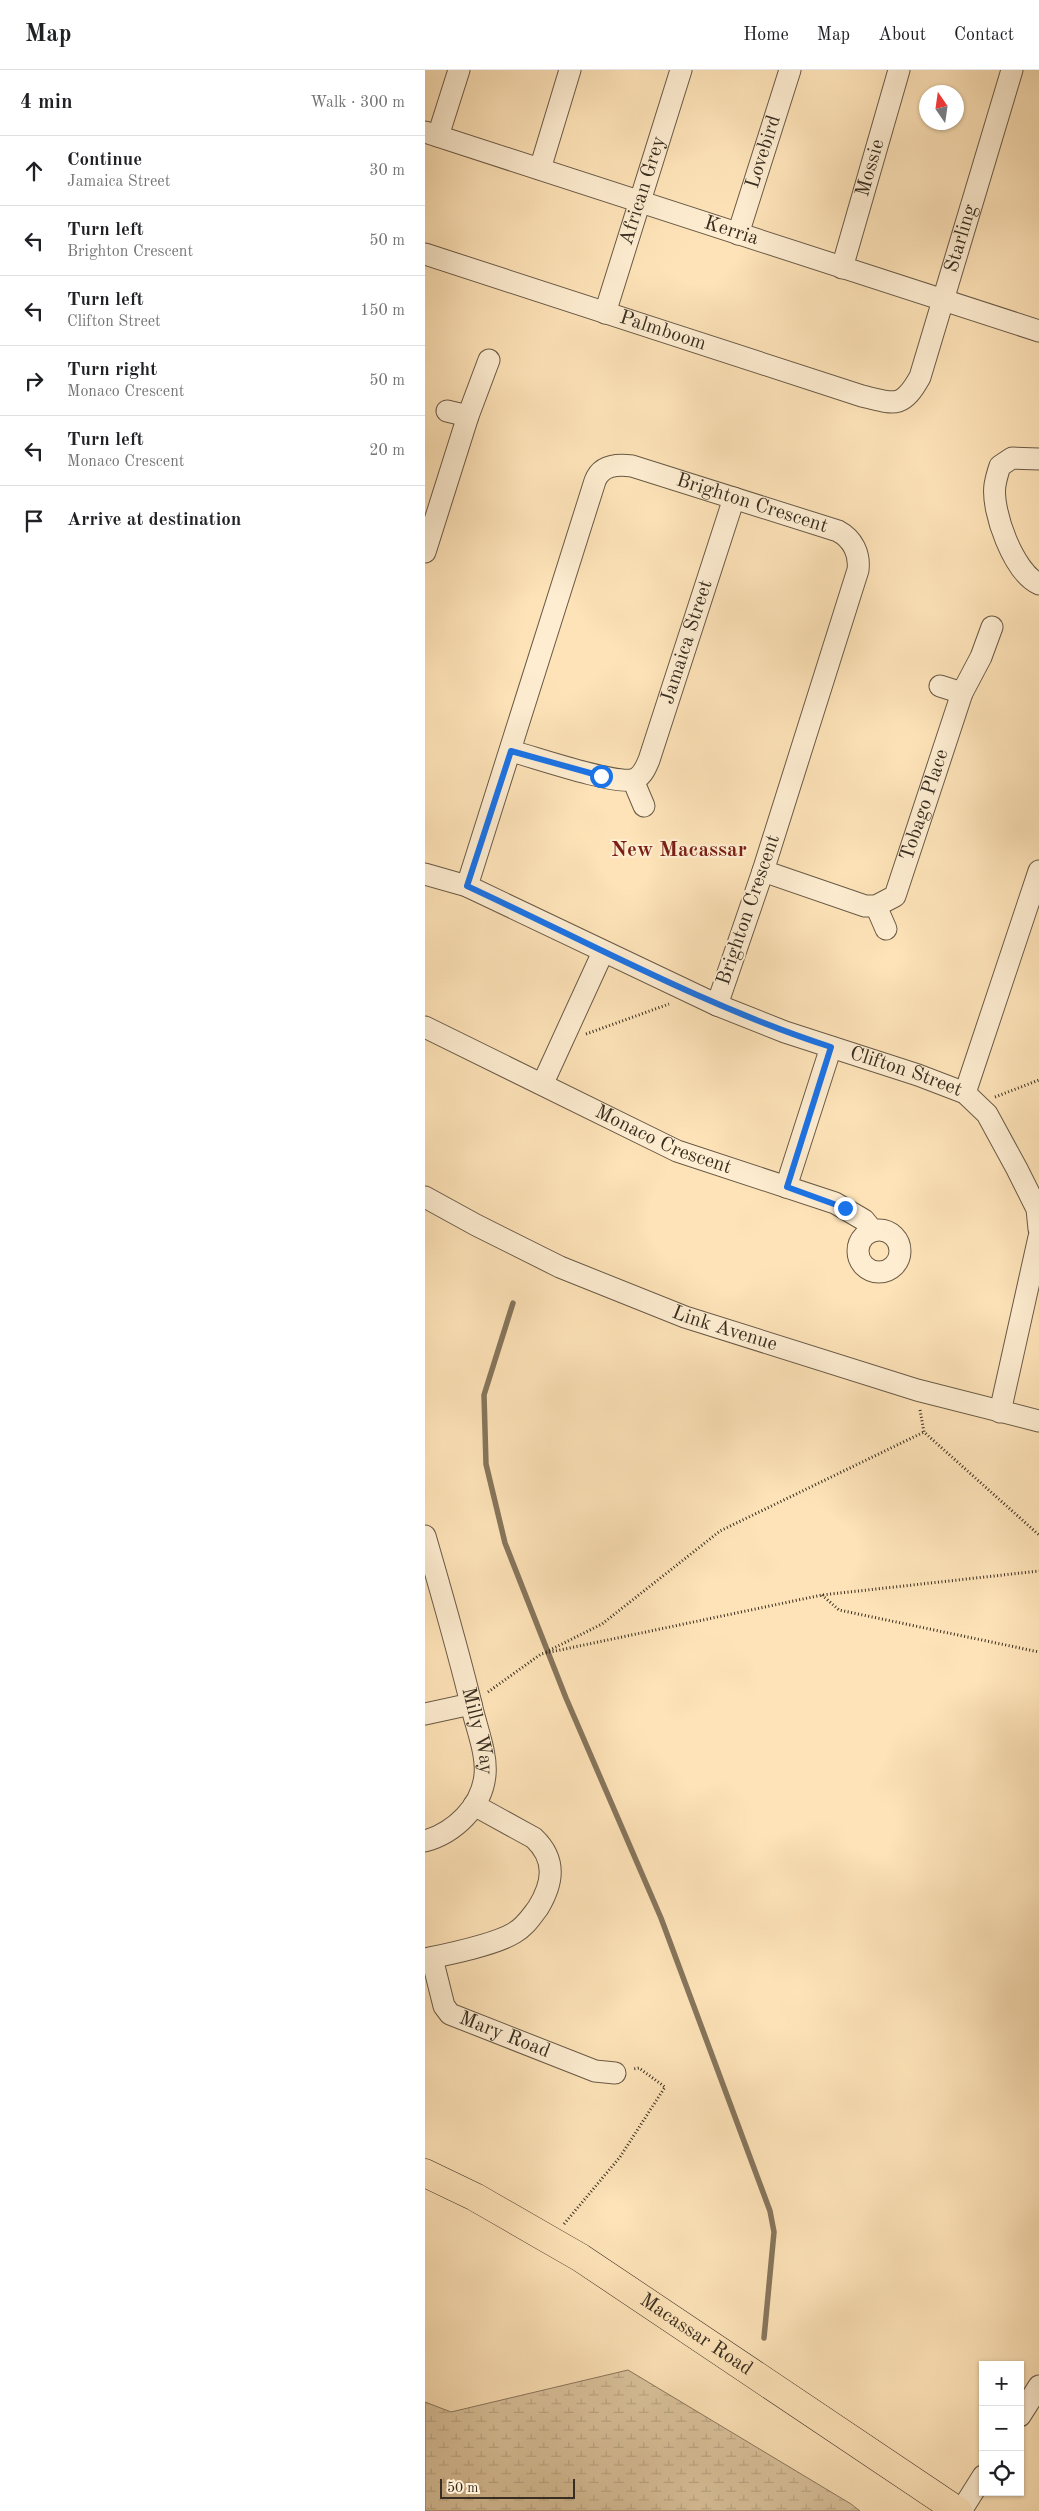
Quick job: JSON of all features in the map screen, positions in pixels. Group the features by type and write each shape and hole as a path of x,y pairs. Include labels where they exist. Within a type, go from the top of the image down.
{"main road":[{"name":"Macassar Road","path":"425,2174 475,2197 551,2239 959,2511"}],"street":[{"path":"431,134 459,70"},
{"path":"539,169 570,70"},
{"name":"African Grey","path":"605,313 642,203 681,70"},
{"name":"Lovebird","path":"738,234 790,70"},
{"name":"Mossie","path":"842,268 899,70"},
{"name":"Starling","path":"901,401 910,396 921,377 1012,70"},
{"name":"Kerria","path":"431,134 1039,331"},
{"name":"Palmboom","path":"425,254 862,396 893,403 901,401"},
{"path":"425,552 458,413 489,360"},
{"path":"1039,459 1012,458 1000,466 995,486 999,513 1009,550 1020,569 1039,584"},
{"name":"Brighton Crescent","path":"467,886 597,476 612,466 632,466 838,531 853,544 859,562 858,570 763,871 717,1005"},
{"name":"Jamaica Street","path":"633,780 640,776 649,760 734,498"},
{"name":"Tobago Place","path":"876,906 895,896 900,888 962,693 981,657 992,627"},
{"path":"940,686 962,693"},
{"path":"511,751 601,776 633,780 644,806"},
{"path":"763,871 853,903 876,906 886,929"},
{"name":"Clifton Street","path":"425,874 467,886 717,1005 785,1032 918,1075 971,1098 987,1114 1033,1198 1037,1208 1039,1229"},
{"path":"971,1098 1038,878"},
{"path":"543,1083 603,952"},
{"name":"Monaco Crescent","path":"425,1027 543,1083 677,1151 835,1203 864,1220 873,1231"},
{"path":"787,1187 831,1047"},
{"name":"Link Avenue","path":"425,1197 560,1267 694,1320 917,1390 1039,1421"},
{"path":"1000,1412 1034,1283 1039,1237"},
{"name":"Milly Way","path":"425,1536 432,1589 471,1704 485,1766 482,1789 474,1805 534,1838 549,1858 551,1882 547,1893 530,1919 516,1933 429,1959"},
{"path":"425,1714 471,1704"},
{"path":"425,1841 448,1832 474,1805"},
{"name":"Mary Road","path":"429,1959 444,2006 450,2014 595,2071 615,2073"},
{"path":"1024,2410 1039,2386"},
{"path":"959,2511 979,2482"}],"path":[{"path":"561,1044 693,995"},
{"path":"971,1098 1039,1080"},
{"path":"917,1390 924,1432 1039,1535"},
{"path":"471,1704 541,1654 602,1624 720,1531 924,1432"},
{"path":"541,1654 821,1595 1039,1571"},
{"path":"821,1595 839,1610 1039,1652"},
{"path":"551,2239 620,2158 665,2087 639,2068 615,2073"}],"green space":[{"path":"628,2370 860,2511 425,2511 425,2402 451,2412"}],"waterway":[{"path":"513,1303 484,1395 486,1464 505,1543 566,1698 661,1918 770,2211 774,2232 764,2338"}],"district":[{"name":"New Macassar","path":"679,850"}],"route":[{"path":"601,776 511,751 467,886 705,1000 785,1032 831,1047 787,1187 845,1208"}]}
